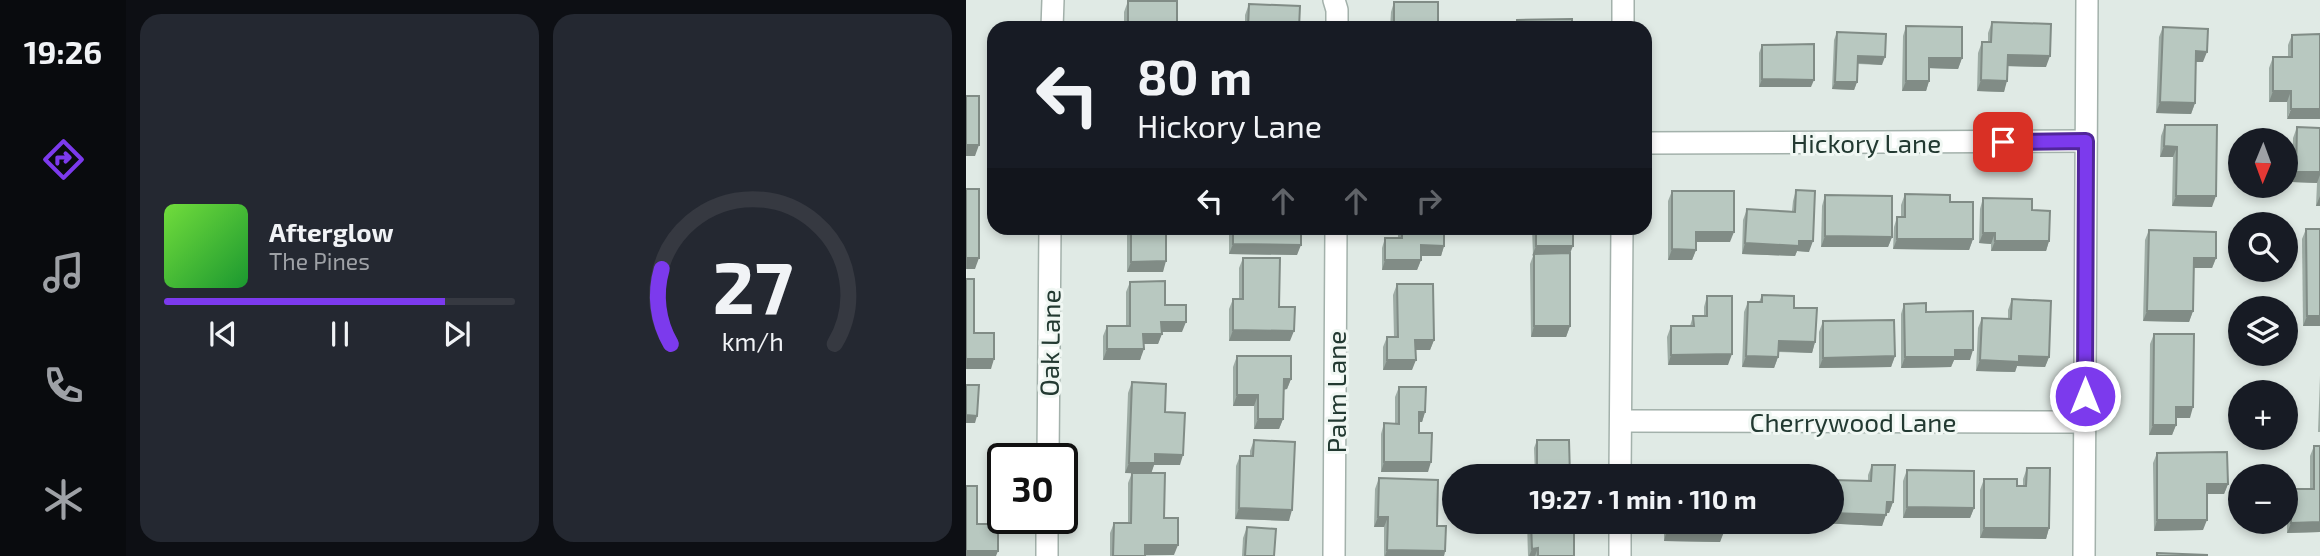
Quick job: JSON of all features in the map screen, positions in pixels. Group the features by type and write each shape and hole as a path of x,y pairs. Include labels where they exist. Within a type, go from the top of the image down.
{"street":[{"path":"1052,21 1053,0"},
{"path":"1334,0 1337,21"},
{"path":"1623,0 1623,21"},
{"path":"2084,556 2087,0"},
{"name":"Hickory Lane","path":"1652,144 2086,141"},
{"name":"Oak Lane","path":"1048,443 1050,235"},
{"name":"Palm Lane","path":"1334,556 1336,235"},
{"path":"1620,464 1622,235"},
{"name":"Cherrywood Lane","path":"1621,421 2085,422"},
{"path":"1047,534 1047,556"},
{"path":"1620,534 1620,556"}],"building":[{"path":"1128,1 1177,1 1177,21 1128,21"},
{"path":"1394,2 1438,2 1438,21 1394,21"},
{"path":"1249,4 1300,6 1299,21 1248,21"},
{"path":"1572,19 1572,21 1517,21"},
{"path":"1992,22 2051,24 2050,56 2008,55 2007,81 1981,80 1982,42 1991,42"},
{"path":"1906,26 1962,27 1962,58 1929,58 1929,81 1906,81"},
{"path":"2163,27 2208,29 2207,52 2196,51 2195,103 2160,102"},
{"path":"1837,32 1886,34 1885,57 1858,56 1857,82 1835,82"},
{"path":"2320,34 2320,109 2291,109 2291,91 2273,91 2273,57 2292,57 2292,35"},
{"path":"1814,44 1814,80 1762,79 1762,45"},
{"path":"966,96 979,96 979,145 966,145"},
{"path":"2165,125 2217,125 2216,196 2176,196 2177,147 2164,146"},
{"path":"2297,128 2320,128 2320,172 2298,172"},
{"path":"966,189 979,189 979,258 966,258"},
{"path":"1796,190 1815,191 1813,241 1799,241 1799,246 1745,243 1747,209 1795,212"},
{"path":"1672,191 1734,191 1734,232 1696,232 1696,250 1672,249"},
{"path":"1905,194 1950,195 1950,202 1973,202 1973,239 1897,239 1897,217 1905,217"},
{"path":"1825,195 1892,196 1892,237 1825,236"},
{"path":"1983,198 2032,199 2032,210 2050,211 2049,241 1995,241 1995,233 1983,233"},
{"path":"2306,229 2320,229 2320,316 2307,316"},
{"path":"2149,230 2216,232 2216,258 2194,258 2193,311 2147,311"},
{"path":"1131,235 1166,235 1166,261 1131,262"},
{"path":"1233,235 1301,235 1301,245 1233,244"},
{"path":"1402,235 1444,235 1444,246 1421,245 1421,260 1385,260 1385,238 1402,238"},
{"path":"1536,235 1573,235 1573,246 1536,246"},
{"path":"1570,253 1570,326 1534,326 1534,254"},
{"path":"1243,258 1280,258 1279,307 1295,307 1294,331 1233,330 1233,299 1243,299"},
{"path":"966,279 974,279 974,333 994,333 994,359 966,359"},
{"path":"1165,281 1165,305 1186,305 1186,322 1161,322 1162,334 1143,334 1144,349 1107,349 1107,326 1130,326 1130,282"},
{"path":"1397,284 1433,284 1434,340 1415,340 1416,360 1387,360 1387,337 1398,337"},
{"path":"1762,295 1794,296 1794,308 1817,308 1815,342 1779,341 1778,357 1746,356 1748,302 1762,302"},
{"path":"1707,296 1732,296 1732,354 1671,355 1671,326 1694,326 1693,316 1707,316"},
{"path":"2012,299 2051,301 2049,357 2019,356 2019,362 1980,360 1982,318 2011,319"},
{"path":"1926,303 1926,312 1973,311 1973,350 1955,350 1955,357 1905,357 1904,304"},
{"path":"1894,320 1895,356 1823,358 1823,321"},
{"path":"2154,334 2194,334 2193,407 2176,407 2176,425 2153,425"},
{"path":"1237,356 1291,356 1291,379 1284,379 1283,419 1258,419 1258,395 1237,395"},
{"path":"1132,382 1166,384 1165,412 1185,413 1183,455 1155,454 1155,463 1129,463"},
{"path":"966,385 979,385 977,416 966,415"},
{"path":"1399,387 1426,387 1425,412 1419,412 1419,433 1432,433 1431,462 1384,462 1384,423 1399,424"},
{"path":"1254,440 1295,442 1292,510 1239,508 1240,456 1253,456"},
{"path":"1537,440 1569,440 1570,464 1537,464"},
{"path":"2314,446 2320,446 2320,522 2298,523 2298,489 2314,489"},
{"path":"2227,452 2228,484 2207,484 2207,520 2157,520 2157,453"},
{"path":"1872,465 1895,465 1893,502 1887,502 1886,515 1844,513 1844,480 1871,481"},
{"path":"2027,468 2050,468 2049,528 1984,528 1984,479 2017,479 2017,486 2026,486"},
{"path":"1907,470 1974,471 1974,508 1907,507"},
{"path":"1132,473 1165,473 1164,518 1178,518 1178,545 1145,545 1145,556 1113,556 1114,523 1131,523"},
{"path":"1379,478 1438,480 1437,526 1442,526 1442,534 1446,534 1445,551 1387,550 1388,517 1378,517"},
{"path":"966,486 977,486 977,524 987,524 987,534 998,534 998,551 966,551"},
{"path":"1247,527 1276,529 1274,556 1245,556"},
{"path":"1531,534 1574,534 1574,556 1538,556 1538,548 1532,549"},
{"path":"2157,553 2208,555 2157,556"}],"route":[{"path":"2003,142 2086,141 2085,396"}]}
